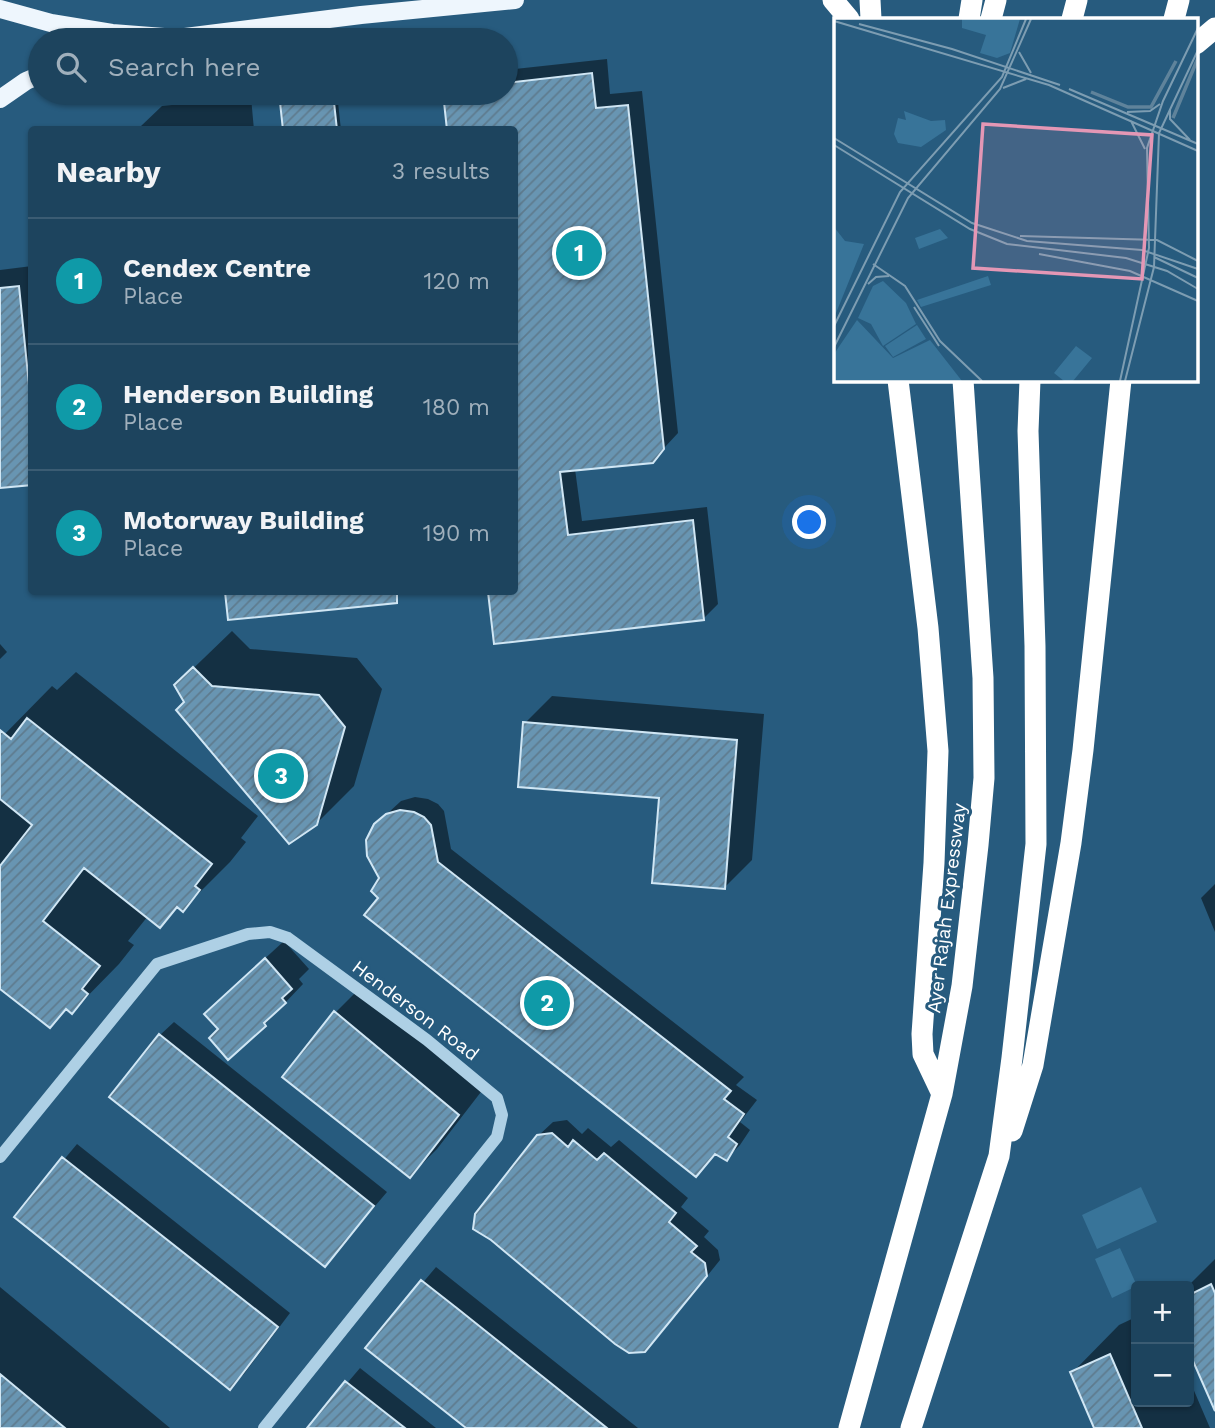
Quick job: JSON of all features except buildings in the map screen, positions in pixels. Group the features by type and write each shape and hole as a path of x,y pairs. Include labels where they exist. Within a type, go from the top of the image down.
{"highway":[{"path":"833,0 848,18"},
{"path":"870,0 871,18"},
{"path":"969,18 972,0"},
{"path":"991,18 996,0"},
{"path":"1072,18 1077,0"},
{"path":"1174,18 1179,0"},
{"path":"1198,42 1215,28"},
{"path":"898,382 928,628 938,751 934,863 922,1034 923,1054 942,1094"},
{"name":"Ayer Rajah Expressway","path":"849,1428 942,1094 962,986 984,778 983,678 963,382"},
{"path":"999,1156 1036,844 1035,646 1028,431 1030,382"},
{"path":"911,1428 999,1156 1011,1133 1033,1065 1071,843 1083,750 1121,382"}],"main road":[{"path":"259,28 514,0"},
{"path":"0,9 82,28"},
{"path":"0,99 28,80"}],"street":[{"name":"Henderson Road","path":"0,1157 157,964 248,934 271,932 288,938 427,1040 496,1098 502,1115 498,1137 264,1428"}],"shaded area":[{"path":"1141,1187 1157,1222 1097,1249 1082,1215"},
{"path":"1120,1248 1135,1281 1131,1281 1131,1289 1112,1298 1095,1259"}],"place":[{"name":"Cendex Centre","path":"579,253"},
{"name":"Motorway Building","path":"281,776"},
{"name":"Henderson Building","path":"547,1003"}]}
